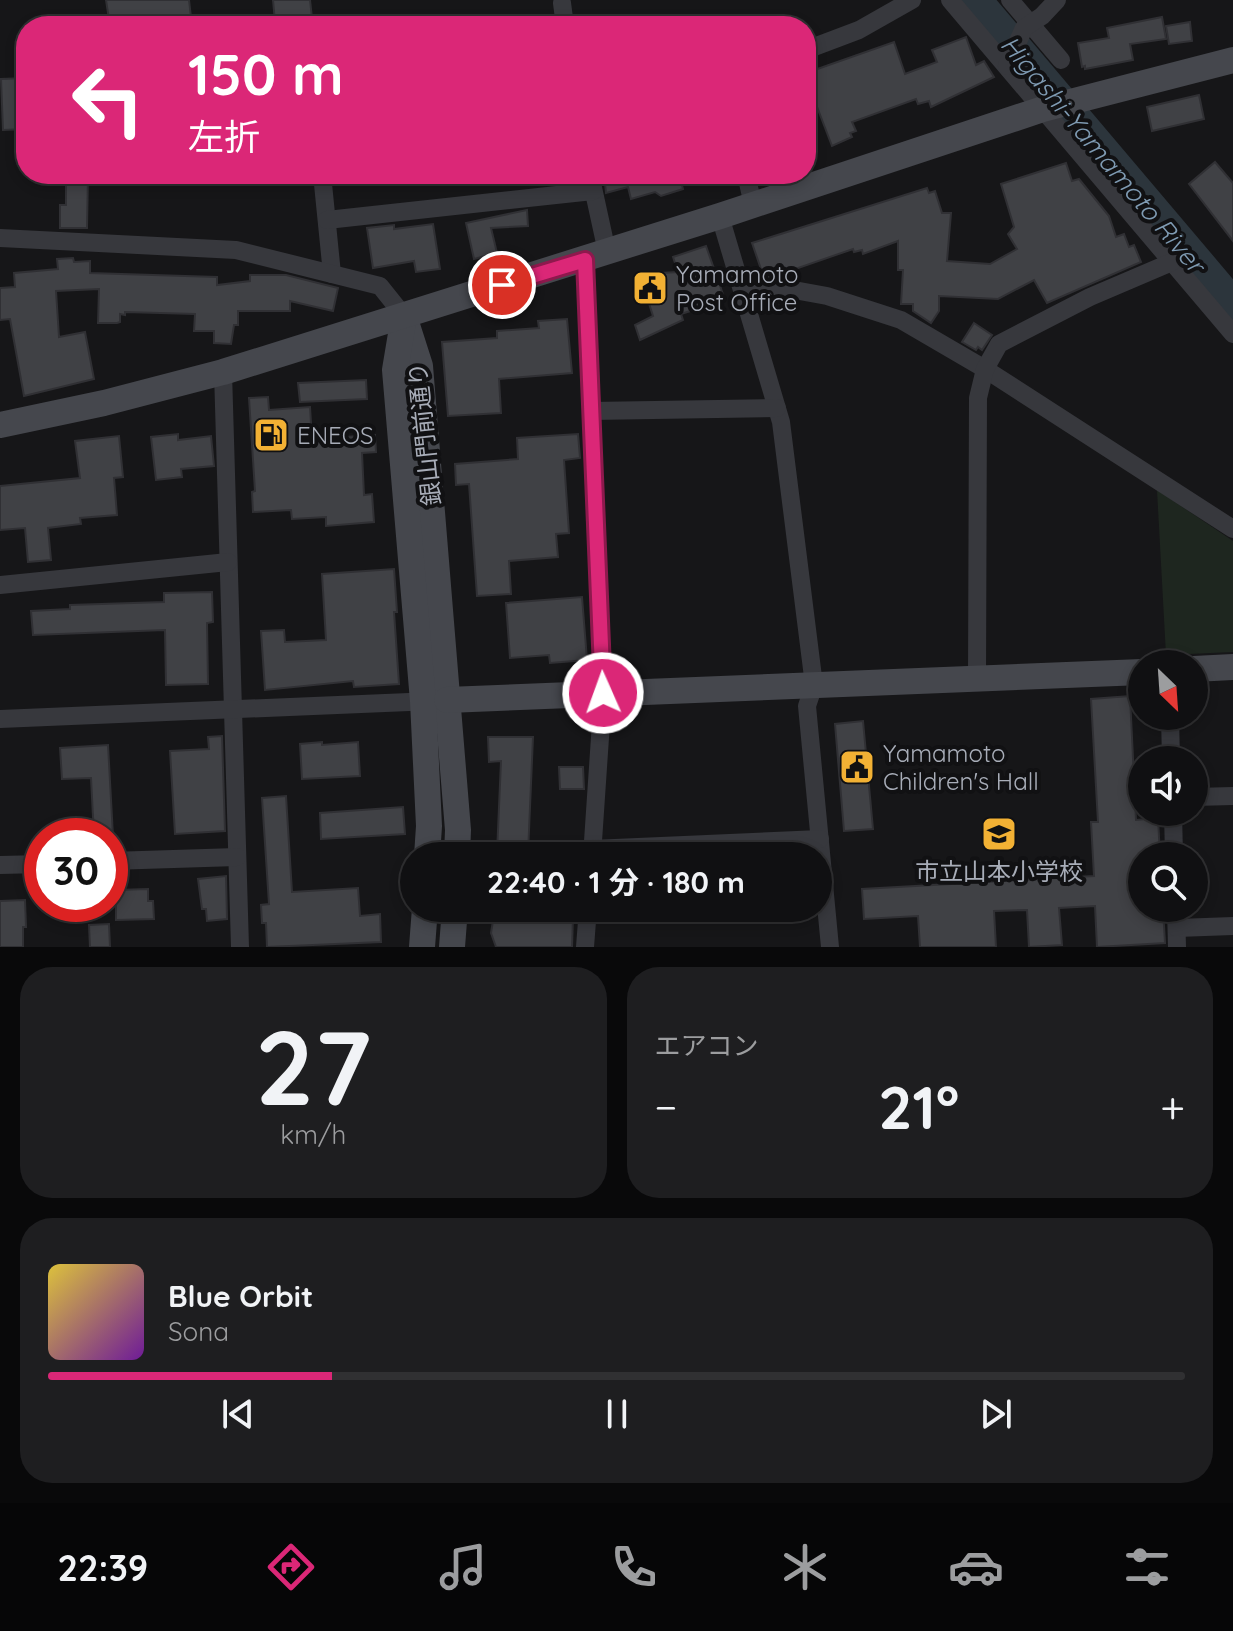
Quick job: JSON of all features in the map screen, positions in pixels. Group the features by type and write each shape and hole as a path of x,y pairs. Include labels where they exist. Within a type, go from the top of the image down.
{"street":[{"path":"816,46 859,30 912,0"},
{"path":"950,0 1046,108 1233,334"},
{"path":"1010,0 1028,26 1061,60"},
{"path":"1007,66 1028,26 1057,0"},
{"path":"562,3 564,16"},
{"path":"0,425 104,403 223,372 596,256 1046,108 1233,60"},
{"path":"323,184 332,274"},
{"path":"327,220 578,184"},
{"path":"592,184 596,256 591,411 603,693 593,842"},
{"path":"748,184 753,205"},
{"path":"720,216 781,422 814,685 807,706 830,947"},
{"path":"0,238 236,250 380,286 404,316"},
{"path":"977,678 978,398 985,369 999,344 1090,297 1172,262"},
{"path":"742,290 761,284 827,296 901,320 985,369 1233,529"},
{"name":"銀山門前通り","path":"404,316 395,370 435,700 458,842"},
{"path":"223,372 240,947"},
{"path":"591,411 777,408"},
{"path":"0,585 228,562"},
{"path":"1208,668 1233,667"},
{"path":"0,719 1128,673"},
{"name":"銀山門前通り","path":"428,842 435,700"},
{"path":"1208,797 1233,796"},
{"path":"767,842 820,839"},
{"path":"128,860 237,857"},
{"path":"0,865 24,864"},
{"path":"422,947 424,922"},
{"path":"452,947 454,922"},
{"path":"585,947 587,922"},
{"path":"1177,938 1233,926"}],"shaded area":[{"path":"1157,490 1233,541 1233,652 1166,650"}],"building":[{"path":"106,0 189,0 191,16 108,16"},
{"path":"273,0 310,0 312,16 274,16"},
{"path":"1162,17 1166,39 1130,44 1133,60 1082,67 1078,43 1109,38 1107,28"},
{"path":"1190,22 1192,41 1169,44 1166,26"},
{"path":"966,37 976,65 984,61 994,77 931,107 929,101 918,104 916,99 852,122 856,131 850,133 852,137 832,146 816,104 816,69 894,42 905,74 937,62 932,50"},
{"path":"16,78 16,129 3,130 1,79"},
{"path":"1199,95 1204,119 1152,131 1147,107"},
{"path":"1215,162 1233,183 1233,241 1189,184"},
{"path":"1066,163 1072,181 1079,179 1109,216 1116,237 1124,234 1129,247 1134,245 1141,262 1047,303 1034,280 998,299 939,296 939,311 931,323 913,311 913,304 901,304 903,270 898,270 898,241 863,254 862,250 854,252 853,249 778,275 762,272 752,243 927,188 929,193 935,191 942,213 951,213 947,261 990,264 1017,249 1008,234 1014,227 1001,184"},
{"path":"66,184 88,184 87,228 60,228 60,205 66,205"},
{"path":"605,184 682,184 683,189 661,196 655,192 631,199 628,187 606,193"},
{"path":"527,210 528,226 491,228 497,253 474,259 466,223"},
{"path":"433,224 440,269 416,272 414,261 373,268 367,228 394,225 394,229"},
{"path":"706,246 725,300 681,314 683,320 640,340 635,325 653,316 643,285 655,281 660,273 678,272 673,257"},
{"path":"73,258 74,262 90,261 90,273 217,277 217,285 250,281 250,275 286,275 338,288 333,311 290,301 290,311 238,311 238,325 234,325 231,344 214,343 214,331 194,331 195,314 125,312 125,315 120,314 120,322 98,323 99,289 56,291 59,337 85,332 94,379 24,396 10,319 0,320 0,288 15,287 14,273 58,269 57,259"},
{"path":"567,319 572,373 499,379 501,413 448,416 442,342 497,338 497,331 539,328 538,321"},
{"path":"974,323 992,335 982,350 962,342"},
{"path":"366,380 367,399 300,402 298,383"},
{"path":"268,397 269,410 310,407 312,439 375,435 376,452 362,453 364,495 372,494 374,522 326,526 326,517 292,519 291,510 253,512 252,492 255,491 249,398"},
{"path":"178,434 178,440 211,436 214,466 181,469 182,477 156,480 151,437"},
{"path":"578,434 580,458 564,460 569,533 556,534 558,557 509,561 511,594 477,596 469,484 456,485 455,464 518,459 517,438"},
{"path":"119,436 123,477 114,478 117,515 80,518 81,524 48,528 51,560 28,562 25,528 0,530 0,486 80,478 75,441"},
{"path":"394,569 399,684 354,687 353,681 265,690 261,631 284,630 285,642 326,640 322,574"},
{"path":"212,592 213,622 207,623 208,684 166,685 165,630 33,635 31,611 70,609 70,605 164,602 164,593"},
{"path":"582,597 587,660 550,663 549,655 510,658 506,603"},
{"path":"1128,696 1128,730 1132,730 1132,746 1128,746 1128,826 1158,826 1159,842 1128,842 1128,922 1164,922 1165,943 1097,947 1095,906 1059,908 1062,945 1029,947 1027,910 994,911 996,947 920,947 918,916 864,919 862,889 1094,876 1091,822 1098,822 1091,699"},
{"path":"863,721 873,829 844,831 835,724"},
{"path":"222,736 225,831 175,834 170,751 209,749 208,737"},
{"path":"488,737 533,737 529,842 497,842 501,761 489,762"},
{"path":"322,742 322,745 358,742 360,776 302,779 300,744"},
{"path":"108,745 112,818 93,818 91,778 62,779 60,748"},
{"path":"559,767 583,767 584,789 560,789"},
{"path":"286,796 292,892 358,888 360,916 380,914 381,942 267,947 266,923 262,923 261,905 269,904 262,798"},
{"path":"403,807 405,834 321,839 320,813"},
{"path":"226,876 227,919 207,921 198,879"},
{"path":"148,889 148,901 153,901 154,919 128,920 128,890"},
{"path":"24,900 26,927 23,927 23,947 0,947 0,901"},
{"path":"493,922 573,922 572,947 496,947 491,933"},
{"path":"109,924 110,947 90,947 89,925"}],"waterway":[{"name":"Higashi-Yamamoto River","path":"973,0 1233,307"}],"place":[{"name":"Yamamoto Post Office","path":"650,288"},
{"name":"ENEOS","path":"271,435"},
{"name":"Yamamoto Children's Hall","path":"857,767"},
{"name":"市立山本小学校","path":"999,834"}],"route":[{"path":"502,285 585,260 603,693"}]}
